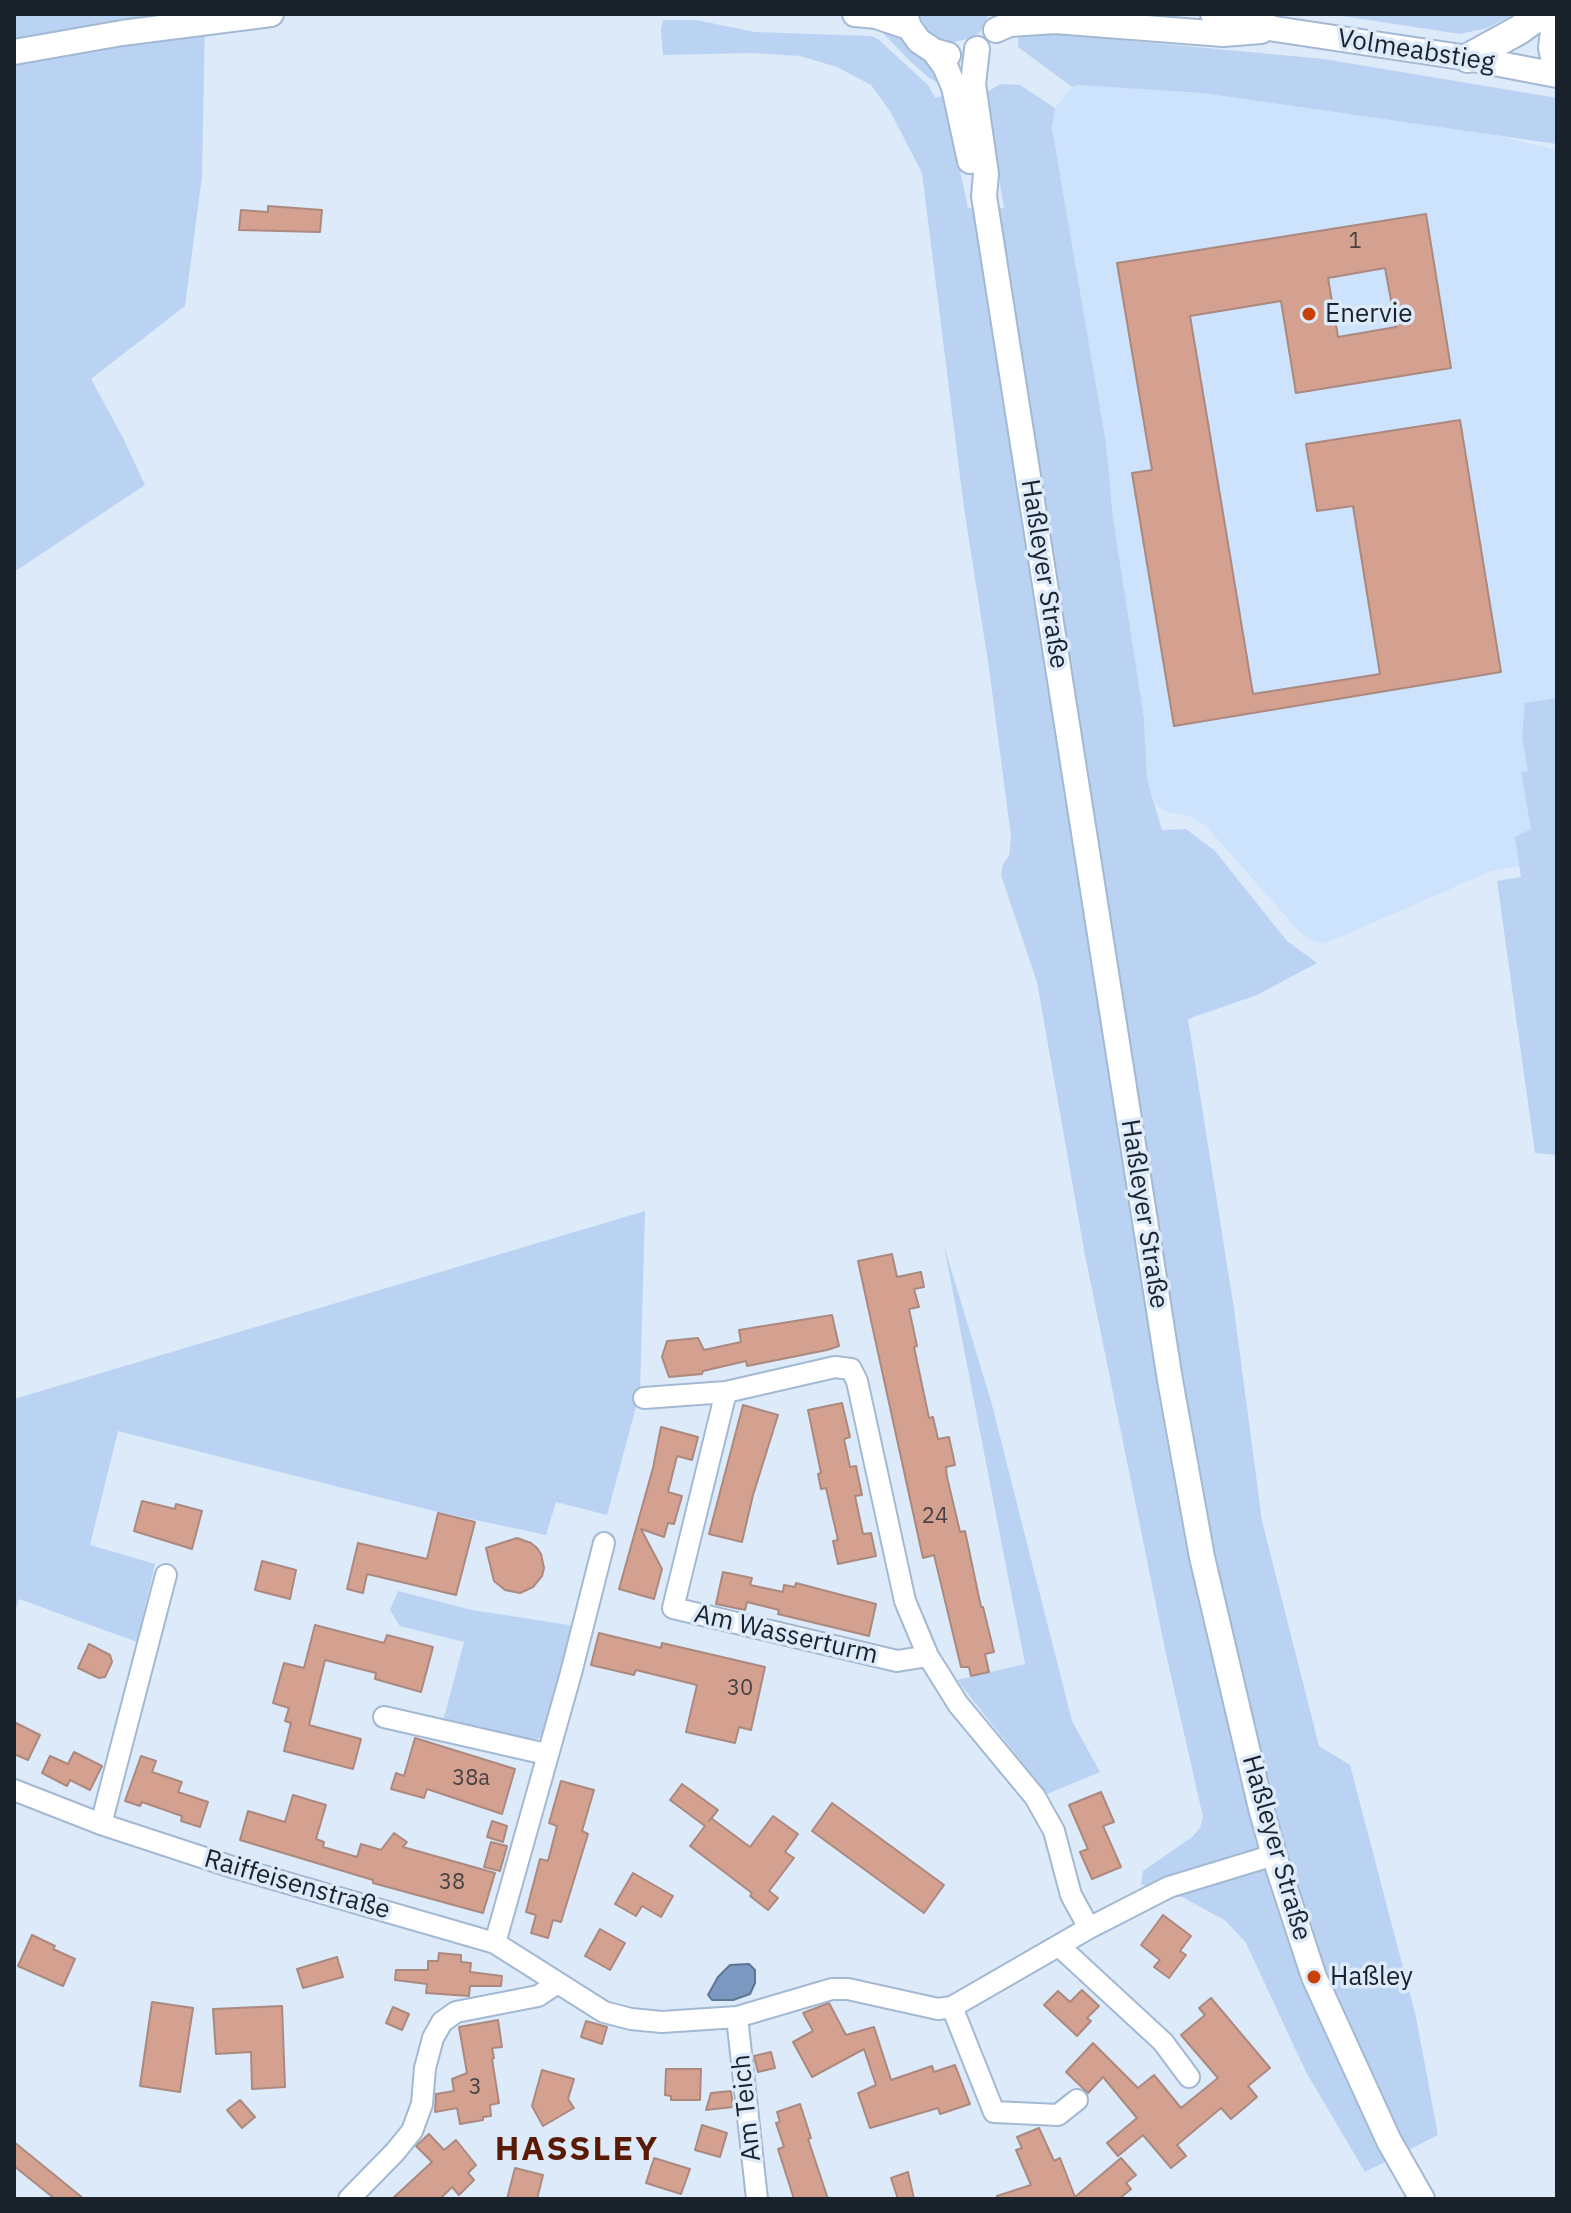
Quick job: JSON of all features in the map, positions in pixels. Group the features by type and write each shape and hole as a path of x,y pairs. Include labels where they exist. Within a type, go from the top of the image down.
{"highway":[{"path":"1468,58 1541,14"},
{"path":"1557,14 1553,48 1557,66"}],"main road":[{"path":"14,52 137,30 271,14"},
{"path":"855,14 907,20"},
{"name":"Volmeabstieg","path":"1213,14 1275,29 1468,58 1557,75"},
{"name":"Haßleyer Straße","path":"907,20 919,41 934,51 945,66 954,87 973,174 984,196"},
{"name":"Volmeabstieg","path":"999,22 1055,21 1223,34 1275,29"},
{"path":"934,51 956,55 977,49 999,22"},
{"name":"Haßleyer Straße","path":"977,49 973,84 986,174 984,196 1170,1380 1207,1582 1274,1855 1323,1998 1389,2141 1422,2199"}],"street":[{"name":"Am Wasserturm","path":"644,1398 726,1392 835,1367 851,1369 857,1381 905,1601 928,1656 958,1704 1035,1797 1054,1831 1071,1895 1089,1928"},
{"name":"Am Wasserturm","path":"726,1392 673,1608 897,1661 928,1656"},
{"path":"495,1943 604,1543"},
{"path":"101,1824 166,1575"},
{"path":"384,1717 546,1754"},
{"name":"Raiffeisenstraße","path":"14,1790 101,1824 232,1867 495,1943 604,2012 631,2019 662,2022 737,2017 832,1989 848,1989 938,2009 952,2007"},
{"path":"1077,2100 1058,2115 994,2112 952,2007 1089,1928 1169,1887 1274,1855"},
{"path":"1059,1946 1163,2042 1189,2077"},
{"path":"349,2199 412,2131 422,2104 425,2068 433,2038 442,2022 456,2012 538,1996 556,1984"},
{"name":"Am Teich","path":"737,2017 757,2199"}],"shaded area":[{"path":"14,14 229,14 205,20 202,177 185,306 91,379 145,485 14,572"},
{"path":"919,14 989,14 981,31 972,38 949,43 928,32"},
{"path":"1329,14 1515,14 1487,28 1460,34"},
{"path":"663,20 696,20 755,32 871,36 878,39 928,85 935,98 949,94 949,118 968,208 1004,208 985,93 1001,84 1020,85 1055,108 1052,128 1106,443 1113,518 1144,718 1147,779 1162,830 1186,829 1215,851 1287,941 1317,963 1257,995 1188,1019 1234,1309 1262,1521 1319,1746 1350,1765 1416,2017 1438,2135 1365,2172 1306,2072 1246,1943 1226,1921 1184,1898 1141,1884 1143,1871 1192,1837 1200,1828 1203,1817 1166,1654 1084,1250 1037,982 1001,875 1003,864 1009,856 1011,837 964,508 922,173 890,111 871,85 837,67 800,56 752,53 663,55"},
{"path":"878,25 899,34 914,52 931,64 943,86 911,62"},
{"path":"1024,31 1324,59 1557,98 1557,144 1202,93 1072,87 1018,47 1018,36"},
{"path":"1072,87 1202,93 1495,135 1557,150 1557,884 1531,869 1514,867 1491,871 1324,944 1310,940 1296,928 1206,826 1190,816 1163,811 1155,803 1147,779 1144,718 1113,518 1106,443 1052,128 1055,108"},
{"path":"1557,698 1557,1155 1535,1153 1497,881 1521,877 1515,837 1531,829 1521,772 1528,771 1522,736 1525,703"},
{"path":"645,1211 640,1392 607,1515 556,1502 546,1535 438,1512 118,1431 90,1545 155,1564 137,1642 19,1599 14,1616 14,1399"},
{"path":"944,1246 991,1401 1072,1721 1100,1772 1047,1794 957,1680 1025,1664"},
{"path":"398,1591 472,1610 576,1626 547,1732 538,1739 522,1738 443,1721 464,1642 400,1626 390,1610"},
{"path":"749,1964 755,1970 755,1983 750,1994 733,2000 712,2000 708,1995 718,1977 730,1965"}],"building":[{"path":"268,206 322,210 320,232 239,230 241,210 268,212"},
{"path":"1426,214 1451,368 1296,393 1281,301 1190,316 1253,694 1380,674 1353,506 1317,511 1306,444 1460,420 1501,672 1174,726 1132,473 1152,470 1117,263","holes":["1385,268 1396,327 1338,337 1328,278"]},
{"path":"892,1254 897,1277 921,1272 924,1287 914,1289 919,1307 909,1309 917,1346 914,1347 929,1418 933,1417 938,1439 949,1437 955,1465 946,1467 947,1477 960,1532 965,1531 994,1652 985,1654 989,1672 971,1676 969,1667 961,1667 934,1555 923,1558 858,1261"},
{"path":"832,1315 839,1346 827,1350 747,1366 746,1361 703,1371 702,1374 669,1377 662,1357 667,1341 698,1338 704,1350 741,1342 739,1330"},
{"path":"842,1403 850,1437 844,1439 850,1467 856,1466 862,1495 855,1496 863,1534 871,1533 876,1556 838,1564 833,1541 838,1540 826,1488 821,1489 818,1474 821,1473 808,1410"},
{"path":"743,1405 778,1415 742,1542 709,1534"},
{"path":"661,1427 698,1437 692,1460 677,1456 668,1492 682,1496 674,1524 668,1523 664,1537 641,1529 662,1569 654,1599 619,1589 653,1468"},
{"path":"142,1501 175,1509 176,1504 202,1511 192,1549 134,1531"},
{"path":"438,1513 475,1522 456,1595 367,1574 363,1593 347,1589 358,1543 427,1559"},
{"path":"517,1538 537,1548 544,1568 533,1587 520,1593 505,1590 494,1581 486,1548"},
{"path":"262,1561 296,1570 290,1599 255,1590"},
{"path":"723,1572 752,1578 750,1585 783,1592 784,1585 795,1587 796,1583 876,1604 869,1636 778,1614 779,1610 747,1602 745,1610 716,1604"},
{"path":"315,1625 384,1643 387,1635 433,1647 421,1692 375,1679 376,1673 325,1660 309,1725 361,1739 353,1769 284,1751 291,1723 285,1721 289,1708 273,1703 284,1663 304,1668"},
{"path":"599,1633 661,1648 662,1643 765,1667 751,1730 739,1727 735,1743 686,1732 697,1685 636,1670 634,1675 591,1665"},
{"path":"89,1644 110,1655 112,1662 105,1677 99,1678 78,1668"},
{"path":"14,1722 40,1735 28,1760 14,1754"},
{"path":"415,1738 515,1769 502,1814 427,1789 424,1798 391,1789 396,1773 404,1776"},
{"path":"74,1752 102,1766 90,1790 70,1780 67,1786 42,1773 50,1756 68,1764"},
{"path":"141,1756 156,1761 152,1772 182,1782 178,1792 208,1802 200,1827 181,1821 182,1816 142,1802 140,1806 125,1801"},
{"path":"561,1781 594,1790 582,1831 588,1834 561,1922 553,1920 548,1938 531,1933 536,1915 526,1912 540,1859 548,1861 557,1826 549,1823"},
{"path":"682,1784 718,1810 711,1818 750,1847 773,1816 798,1834 785,1852 794,1858 769,1891 778,1898 768,1910 750,1896 752,1893 690,1846 705,1826 670,1800"},
{"path":"1101,1792 1114,1822 1103,1826 1121,1867 1092,1879 1080,1852 1088,1849 1069,1805"},
{"path":"293,1795 326,1805 316,1839 324,1842 323,1847 357,1857 361,1844 381,1850 394,1833 407,1842 403,1847 495,1873 483,1913 373,1883 373,1880 240,1840 248,1811 285,1822"},
{"path":"832,1803 944,1885 924,1913 812,1831"},
{"path":"492,1821 507,1826 503,1842 487,1837"},
{"path":"491,1842 507,1846 500,1871 484,1867"},
{"path":"633,1873 673,1896 661,1917 642,1906 636,1916 615,1904"},
{"path":"1163,1915 1191,1936 1180,1951 1186,1955 1169,1978 1154,1967 1160,1960 1141,1945"},
{"path":"600,1929 625,1943 610,1970 585,1956"},
{"path":"32,1935 75,1959 63,1986 18,1966"},
{"path":"439,1953 461,1955 461,1962 471,1963 470,1972 502,1976 501,1986 470,1986 469,1996 426,1993 427,1984 395,1980 396,1970 428,1970 428,1961 438,1961"},
{"path":"337,1957 343,1977 303,1988 297,1969"},
{"path":"1082,1990 1099,2006 1087,2018 1091,2021 1077,2036 1044,2005 1058,1991 1070,2002"},
{"path":"1211,1998 1270,2068 1248,2086 1257,2097 1231,2119 1221,2108 1177,2145 1186,2156 1171,2168 1143,2135 1118,2156 1107,2143 1137,2118 1103,2077 1088,2093 1066,2072 1093,2043 1138,2088 1154,2075 1181,2108 1218,2078 1181,2035 1205,2015 1199,2008"},
{"path":"152,2002 193,2008 180,2092 140,2086"},
{"path":"829,2003 846,2035 874,2027 891,2080 932,2066 934,2072 955,2065 970,2104 940,2114 938,2108 870,2128 858,2093 876,2085 864,2049 812,2077 793,2042 813,2031 803,2013"},
{"path":"282,2006 285,2087 252,2089 251,2052 216,2054 213,2009"},
{"path":"393,2007 409,2014 402,2030 386,2023"},
{"path":"498,2020 502,2047 492,2048 492,2059 499,2103 490,2105 491,2116 460,2124 457,2108 435,2112 436,2094 454,2091 452,2079 467,2073 459,2027"},
{"path":"586,2021 607,2027 602,2044 581,2037"},
{"path":"771,2052 775,2068 758,2072 754,2056"},
{"path":"666,2069 701,2069 700,2100 671,2100 671,2096 665,2095"},
{"path":"542,2070 574,2079 568,2099 574,2108 543,2126 532,2106"},
{"path":"731,2091 733,2107 706,2110 711,2093"},
{"path":"240,2100 255,2117 242,2128 227,2110"},
{"path":"800,2104 828,2199 794,2199 778,2149 784,2147 776,2123 780,2122 777,2112"},
{"path":"702,2125 727,2133 720,2157 695,2150"},
{"path":"1039,2128 1054,2161 1060,2158 1075,2197 1121,2158 1136,2175 1126,2183 1131,2189 1119,2199 997,2199 997,2196 1031,2185 1016,2150 1022,2148 1017,2137"},
{"path":"429,2134 444,2150 456,2140 476,2165 468,2173 474,2180 459,2195 452,2187 440,2199 392,2199 432,2162 416,2146"},
{"path":"14,2142 84,2199 55,2199 14,2166"},
{"path":"654,2158 690,2169 681,2194 646,2183"},
{"path":"515,2168 543,2175 537,2199 507,2199"},
{"path":"908,2172 914,2199 898,2199 891,2178"}],"place":[{"name":"Enervie","path":"1309,314"},
{"name":"Haßley","path":"1314,1977"}],"district":[{"name":"HASSLEY","path":"577,2150"}]}
